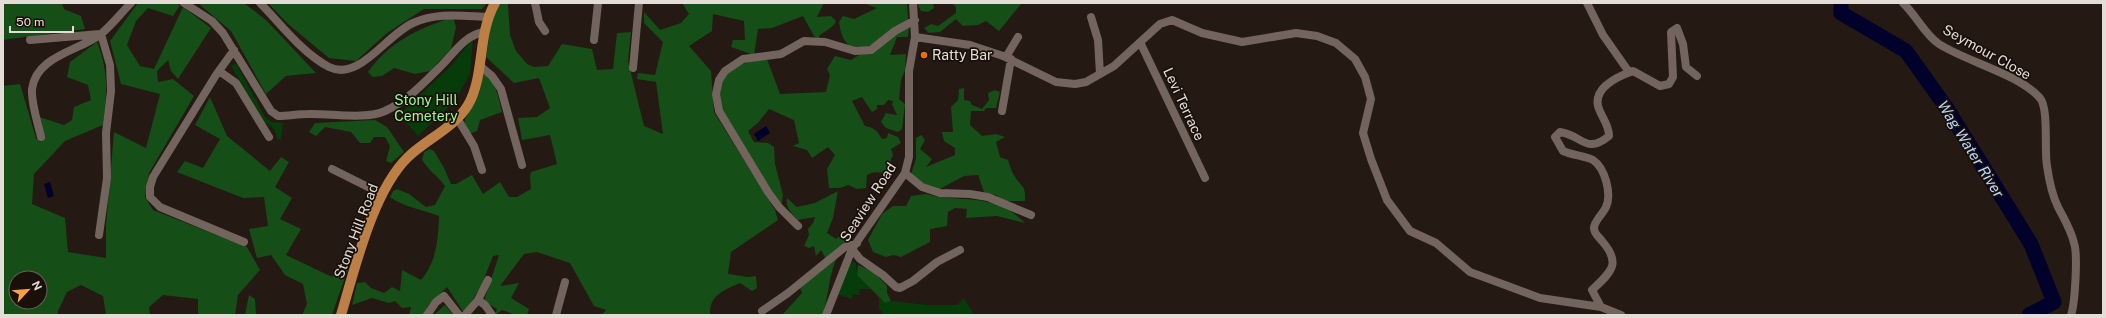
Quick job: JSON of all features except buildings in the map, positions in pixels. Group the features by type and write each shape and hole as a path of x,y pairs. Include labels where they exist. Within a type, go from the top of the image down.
{"main road":[{"name":"Stony Hill Road","path":"341,315 365,238 382,194 394,173 408,157 457,118 468,105 476,85 484,32 488,17 495,3"}],"street":[{"path":"41,137 32,89 37,73 51,60 101,34 131,3"},
{"path":"184,3 212,21 223,33 271,111 278,116 308,114 371,115 384,112 400,102 442,65 468,37 476,33 484,32"},
{"path":"260,3 306,50 330,67 346,71 359,66 392,35 412,23 429,17 448,15 488,17"},
{"path":"535,3 538,22 545,31"},
{"path":"594,40 598,3"},
{"path":"633,68 639,3"},
{"name":"Seaview Road","path":"826,315 854,246 905,173 908,158 909,72 915,37 913,3"},
{"path":"1587,3 1603,35 1629,72"},
{"name":"Seymour Close","path":"1903,3 1937,43 1967,59 2006,75 2036,94 2042,101 2045,117 2045,148 2050,180 2057,207 2066,222 2075,245 2074,298 2070,315"},
{"path":"1091,17 1098,40 1100,74"},
{"path":"798,226 779,207 768,192 719,111 716,94 719,80 725,71 743,59 781,54 804,41 825,42 855,51 871,50 895,31 915,20"},
{"path":"915,37 970,45 1008,58 1056,82 1075,84 1086,82 1114,66 1160,24 1172,20 1202,33 1242,42 1296,33 1317,36 1336,43 1355,59 1365,77 1371,100 1364,133 1371,159 1388,200 1410,231 1436,243 1470,272 1540,298 1601,307 1621,315"},
{"path":"1601,307 1592,290 1612,267 1614,260 1612,253 1595,233 1594,227 1608,202 1609,189 1605,177 1593,161 1563,152 1555,137 1560,132 1568,133 1589,144 1599,144 1609,136 1609,128 1598,106 1599,96 1614,79 1629,72 1633,71 1660,86 1669,84 1673,77 1671,32 1677,28 1683,44 1686,67 1697,76"},
{"path":"30,40 84,34 101,34"},
{"path":"99,235 107,178 106,133 111,91 110,65 101,34"},
{"path":"1002,111 1008,58 1018,37"},
{"name":"Levi Terrace","path":"1140,42 1205,178"},
{"path":"234,50 219,71 153,177 150,187 150,196 160,207 244,242"},
{"path":"479,65 492,76 501,89 522,165"},
{"path":"219,71 236,83 270,137"},
{"path":"457,118 474,146 482,170"},
{"path":"332,169 382,194"},
{"path":"905,173 922,187 940,193 970,194 988,197 1031,215"},
{"path":"762,311 788,294 846,247 854,246 860,259 883,275 896,287 900,288 913,281 936,262 960,250"},
{"path":"465,315 478,300 488,280"},
{"path":"556,315 565,282"},
{"path":"427,315 436,302 444,296 459,315"},
{"path":"478,300 485,305 492,315"}],"green space":[{"path":"3,3 62,3 64,9 81,16 85,29 3,40"},
{"path":"138,3 175,3 180,5 173,16 148,8 136,21 127,45 140,66 154,69 183,7 211,28 178,79 171,71 168,60 157,71 158,82 173,79 194,96 149,173 145,197 153,210 247,247 260,270 238,295 235,315 198,315 198,299 163,295 149,307 150,315 106,315 103,296 81,285 67,292 58,311 58,315 3,315 3,86 20,84 36,138 40,142 44,136 39,117 64,125 72,120 74,107 91,100 88,85 67,77 70,62 97,42 104,63 106,83 103,125 65,141 34,174 32,204 65,218 68,252 106,258 106,225 114,132 146,148 160,94 121,84 110,41"},
{"path":"202,3 244,3 266,20 316,73 286,76 266,94 231,31 200,5"},
{"path":"268,3 487,3 482,9 424,9 387,33 356,61 329,58 288,24"},
{"path":"682,3 824,3 817,17 831,16 836,21 831,28 819,36 819,39 814,36 803,16 772,28 758,29 754,55 731,47 733,40 745,40 744,21 713,14 712,31 689,46 711,71 714,112 775,210 778,220 731,252 728,274 748,277 756,276 757,288 752,291 740,283 723,291 712,303 710,315 602,315 606,310 594,306 570,263 537,252 524,254 500,286 519,283 511,298 529,309 527,315 516,315 502,310 495,315 497,309 484,301 499,255 493,256 481,286 464,313 447,287 428,306 423,315 409,315 411,307 402,308 395,301 389,303 372,298 352,305 357,283 365,282 371,288 384,293 392,287 400,291 402,270 421,280 430,265 436,250 439,216 407,205 390,197 393,191 397,189 409,194 426,207 435,205 445,186 422,160 424,152 430,149 434,151 451,184 456,184 472,175 483,194 500,182 509,197 517,197 531,189 531,172 557,164 550,135 522,140 518,118 537,117 550,108 539,78 514,83 486,57 492,18 499,4 508,4 510,35 516,51 527,64 534,67 548,66 562,44 592,49 597,70 613,69 617,33 631,32 628,61 644,126 663,134 656,82 637,79 638,73 655,75 663,42 644,23 644,12 660,30 681,23 689,14"},
{"path":"867,3 907,3 908,19 879,41 868,46 858,48 850,46 843,37 839,22 843,16 854,19 877,8 868,5"},
{"path":"917,3 933,3 934,8 928,12 921,11"},
{"path":"952,3 1022,3 999,31 986,21 978,25 963,26 956,19 940,32 929,33 924,28 931,24 938,26 956,13 956,7"},
{"path":"453,17 456,27 451,49 430,71 415,74 394,68 382,76 373,77 368,72 395,44 428,26"},
{"path":"909,27 908,37 897,37 890,55 906,54 905,70 901,80 899,99 905,104 902,129 898,132 886,128 881,122 886,113 897,115 892,104 893,101 888,100 884,105 877,105 877,109 872,112 862,97 852,101 865,126 871,127 875,130 882,139 887,138 888,133 898,137 901,143 891,149 893,155 888,175 878,172 867,175 866,188 857,189 848,185 840,188 829,188 827,169 835,155 828,147 812,158 807,150 793,146 799,143 794,120 769,109 758,123 748,131 754,142 768,143 774,147 775,164 783,195 781,207 721,111 721,87 728,72 735,67 744,64 767,59 780,94 826,92 830,75 827,69 835,56 851,60"},
{"name":"Stony Hill Cemetery","path":"473,38 470,74 454,102 418,136 399,115 452,65"},
{"path":"236,63 265,117 272,122 283,123 281,140 277,139 273,128 263,122 231,66"},
{"path":"483,74 491,80 494,85 502,112 480,120 477,131 469,134 464,125 465,119 480,91"},
{"path":"964,88 964,100 970,101 972,105 982,109 989,100 988,93 995,90 1000,92 996,108 986,108 984,111 971,111 970,125 982,136 996,134 1005,137 996,142 1000,157 1008,160 1011,170 1024,189 1025,201 1004,201 996,195 984,192 978,175 964,176 938,190 925,188 910,177 916,159 916,138 921,135 925,140 920,149 932,159 926,167 955,155 955,148 944,141 942,132 953,132 951,107 958,100 959,89"},
{"path":"210,97 227,136 270,171 281,157 289,162 275,187 292,198 280,219 301,229 286,255 332,277 344,256 351,260 332,315 302,315 307,304 303,284 285,275 271,255 257,258 249,229 268,226 264,197 243,198 177,172 185,161 203,168 220,139 195,125"},
{"path":"375,120 387,127 404,152 391,163 386,161 390,146 385,137 374,137 370,143 360,143 351,132 325,127 316,136 309,132 315,123"},
{"path":"838,191 833,218 827,233 836,239 846,230 851,228 848,239 833,268 826,304 822,315 782,315 802,293 799,285 811,276 825,257 821,250 816,256 814,246 809,248 804,246 809,235 808,229 813,223 815,217 798,220 791,213 788,207 787,198 797,207 815,203"},
{"path":"926,194 940,197 990,202 1002,206 1025,223 997,216 966,218 967,209 955,208 948,212 947,226 930,229 930,242 901,257 894,255 886,257 873,252 868,240 882,214 893,206 906,206 911,196"},
{"path":"849,261 856,263 857,275 871,289 860,289 859,295 853,294 852,299 837,294"},
{"path":"858,265 874,272 887,286 887,293 891,301 885,303 857,275"},
{"path":"249,295 255,299 256,315 245,315"},
{"path":"879,297 885,303 891,301 928,305 957,305 964,298 974,315 885,315 879,309"},
{"path":"445,305 453,315 435,315 435,314"}],"water":[{"path":"766,126 770,133 758,141 754,134"},
{"path":"50,182 54,196 48,198 44,184"}],"waterway":[{"name":"Wag Water River","path":"1841,3 1841,13 1906,51 1946,107 2031,244 2054,302 2029,315"}],"place":[{"name":"Ratty Bar","path":"924,55"}]}
